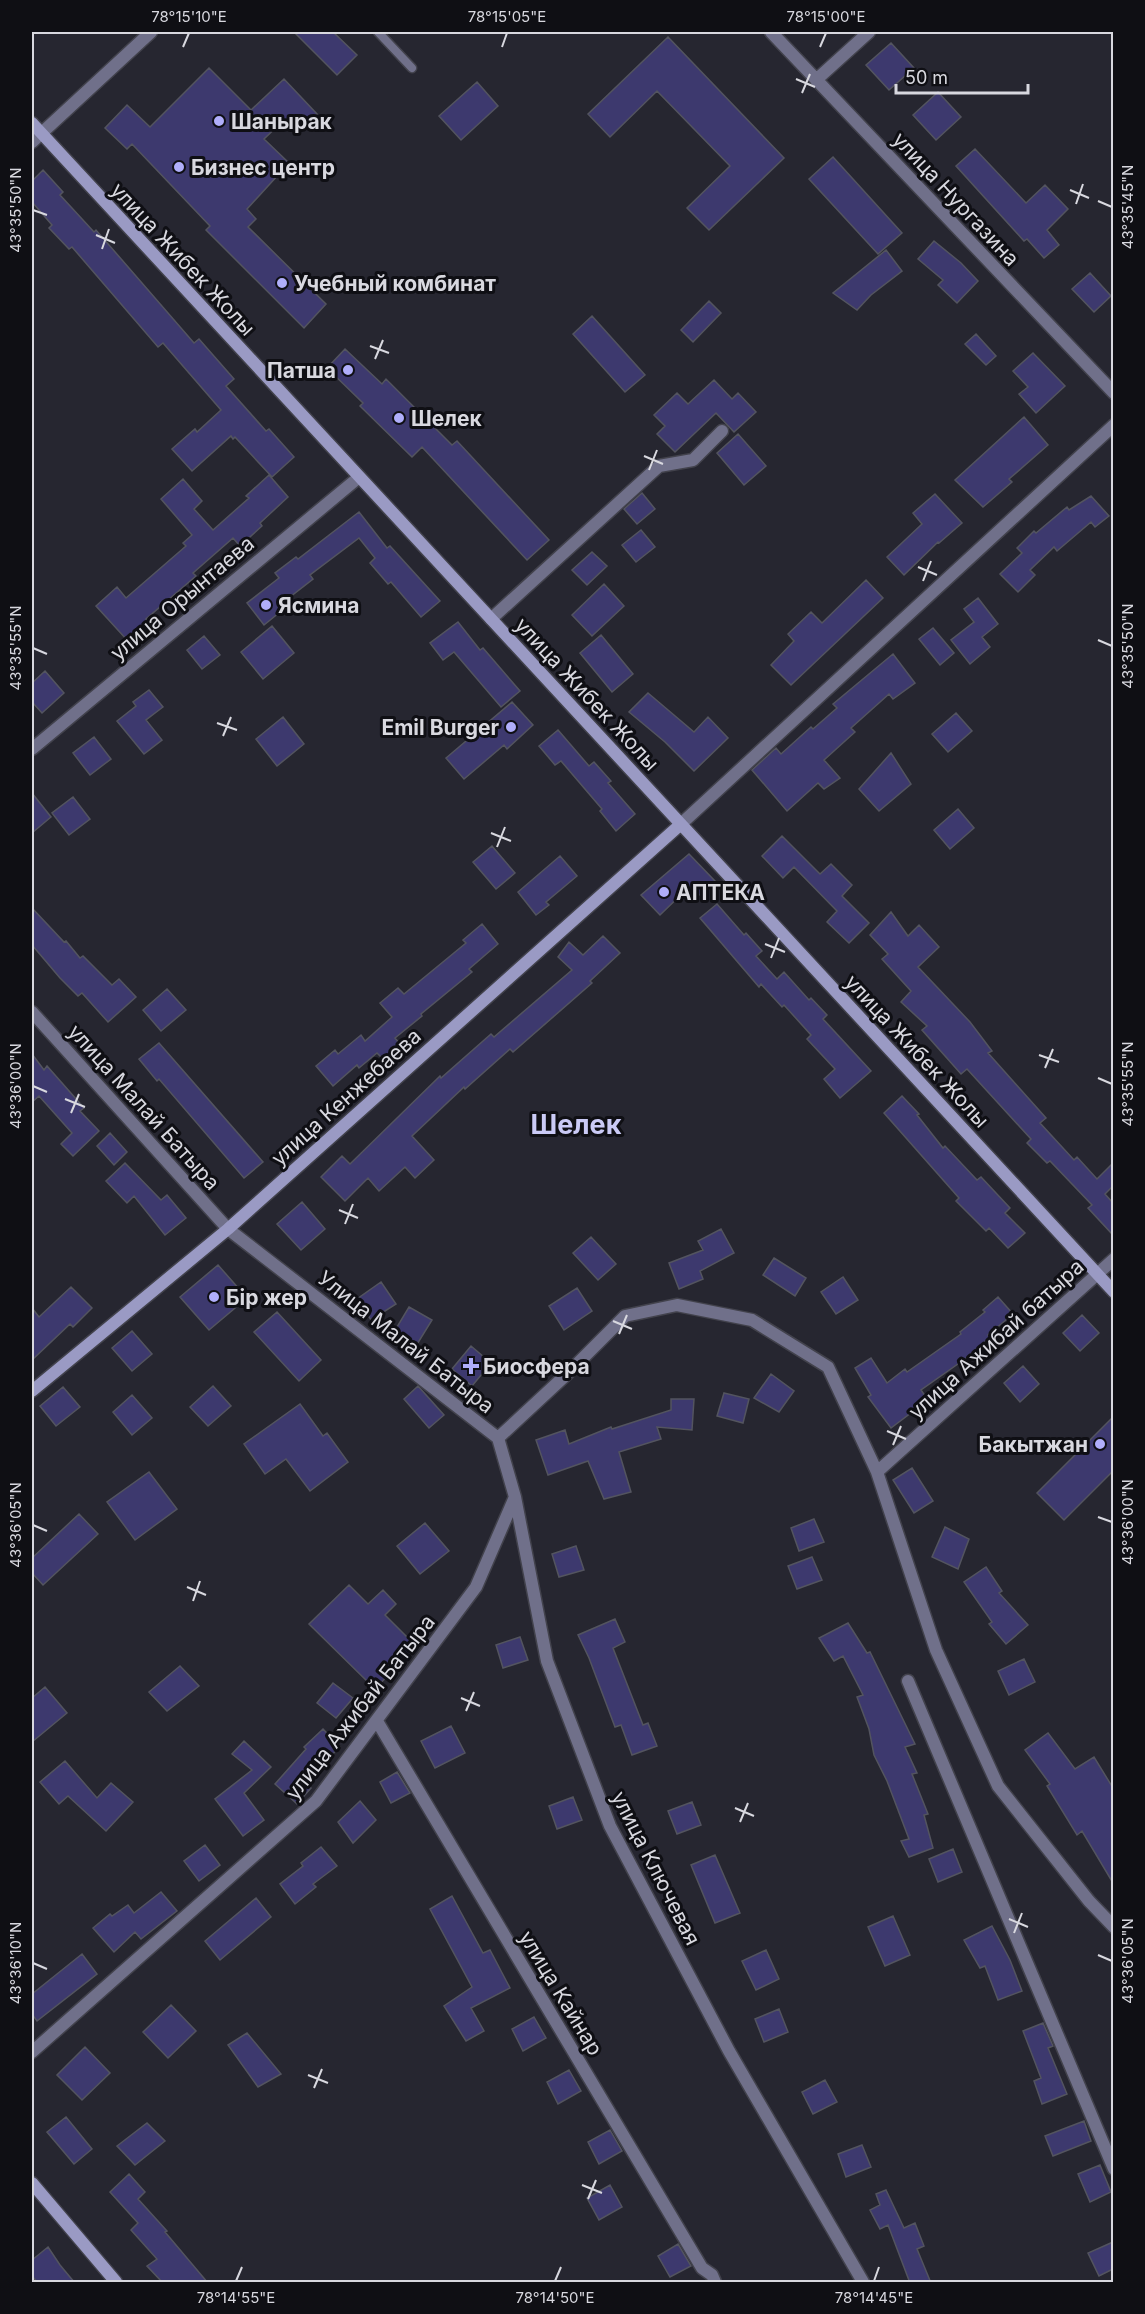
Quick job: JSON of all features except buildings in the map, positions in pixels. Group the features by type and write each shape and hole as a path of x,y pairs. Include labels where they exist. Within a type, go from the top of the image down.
{"main road":[{"name":"улица Жибек Жолы","path":"32,123 36,138 491,619 1113,1292"},
{"name":"улица Кенжебаева","path":"32,1391 228,1229 681,824"},
{"path":"32,2183 117,2283"}],"street":[{"path":"36,138 151,32"},
{"name":"улица Нургазина","path":"771,32 1113,393"},
{"path":"816,80 869,32"},
{"path":"681,824 1113,424"},
{"path":"491,619 659,466 693,460 722,431"},
{"name":"улица Орынтаева","path":"32,749 358,478"},
{"name":"улица Малай Батыра","path":"32,1012 228,1229"},
{"name":"Улица Малай Батыра","path":"228,1229 498,1438 625,1316 677,1305 752,1320 828,1367 877,1472"},
{"name":"улица Ажибай батыра","path":"877,1472 1113,1259"},
{"name":"улица Ключевая","path":"498,1438 515,1497 547,1661 609,1826 729,2051 863,2283"},
{"path":"877,1472 936,1650 998,1786 1089,1901 1113,1927"},
{"name":"улица Ажибай Батыра","path":"32,2052 316,1801 476,1587 515,1497"},
{"path":"908,1681 1113,2169"},
{"name":"улица Кайнар","path":"377,1720 702,2268 712,2275 715,2283"}],"lane":[{"path":"378,32 412,68"}],"place":[{"name":"Шанырак","path":"219,121"},
{"name":"Бизнес центр","path":"179,167"},
{"name":"Учебный комбинат","path":"282,283"},
{"name":"Патша","path":"348,370"},
{"name":"Шелек","path":"399,418"},
{"name":"Ясмина","path":"266,605"},
{"name":"Emil Burger","path":"511,727"},
{"name":"АПТЕКА","path":"664,892"},
{"name":"Бір жер","path":"214,1297"},
{"name":"Биосфера","path":"471,1366"},
{"name":"Бакытжан","path":"1100,1444"}],"district":[{"name":"Шелек","path":"576,1124"}]}
